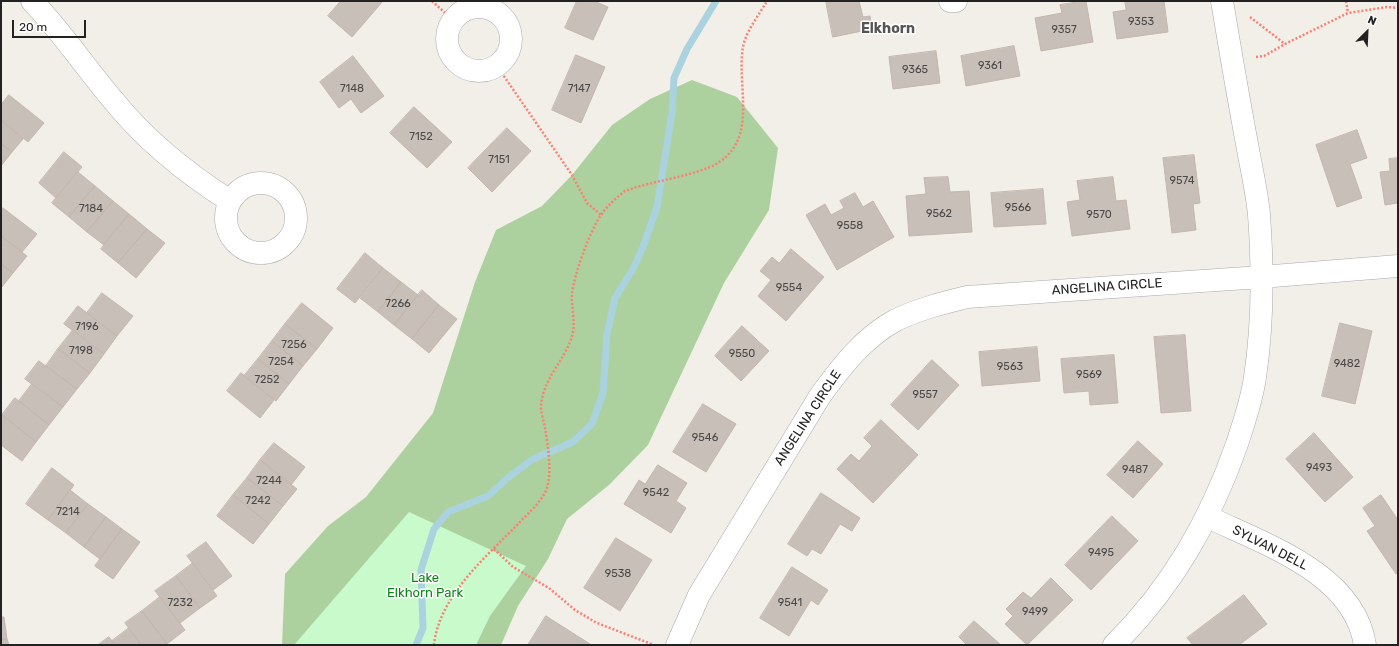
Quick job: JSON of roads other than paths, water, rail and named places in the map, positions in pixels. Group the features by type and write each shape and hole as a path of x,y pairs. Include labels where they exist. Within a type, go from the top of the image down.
{"street":[{"path":"32,1 64,37 113,100 142,133 198,181 230,201"},
{"path":"950,1 956,1"},
{"path":"1114,645 1158,595 1183,560 1208,517 1226,473 1245,418 1255,379 1261,330 1259,214 1222,1"},
{"path":"495,5 509,25 512,36 511,47 509,52 497,66 485,71 475,72 461,66 451,55 447,42 448,31 453,20 464,10 478,6 495,5"},
{"name":"ANGELINA CIRCLE","path":"676,645 699,595 820,396 842,366 867,341 896,321 929,307 967,297 1261,278 1398,266"},
{"name":"SYLVAN DELL","path":"1208,517 1306,565 1327,580 1346,601 1357,620 1365,645"}],"waterway":[{"path":"416,645 423,628 421,570 434,529 448,512 488,496 510,476 533,459 573,442 592,424 603,393 607,334 615,298 633,269 643,247 657,207 672,113 674,78 687,49 716,1"}],"district":[{"name":"Elkhorn","path":"888,29"}],"park label":[{"name":"Lake Elkhorn Park","path":"425,586"}]}
